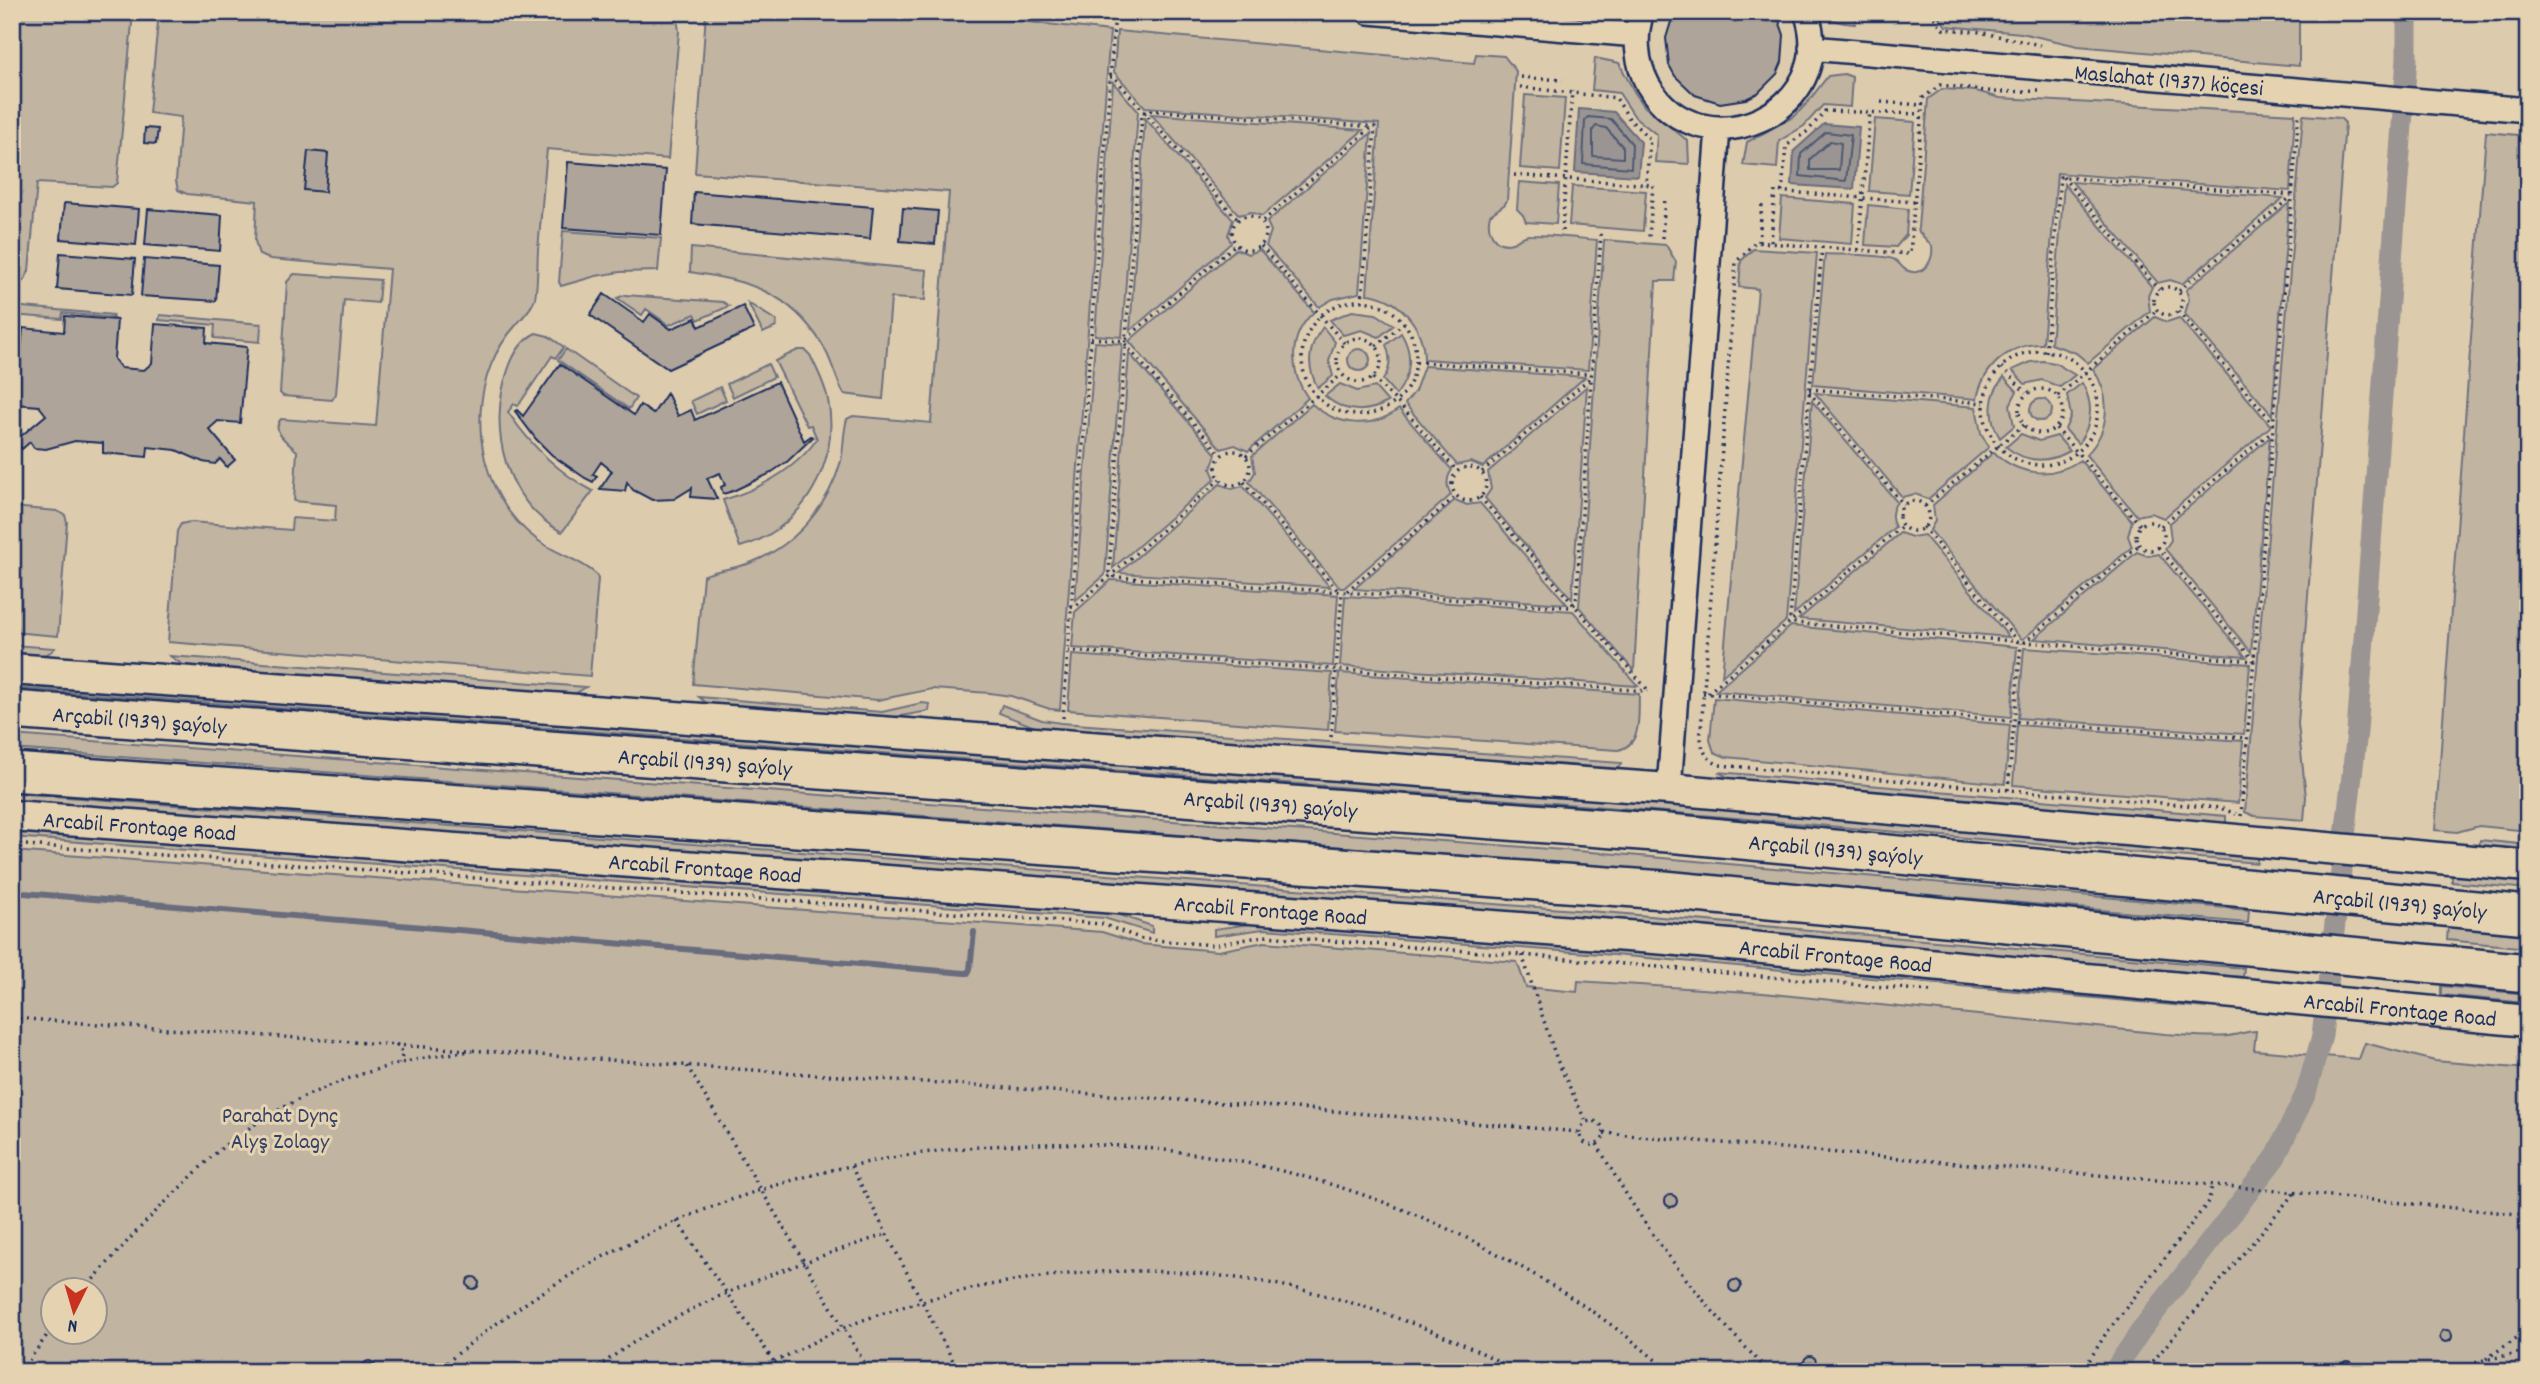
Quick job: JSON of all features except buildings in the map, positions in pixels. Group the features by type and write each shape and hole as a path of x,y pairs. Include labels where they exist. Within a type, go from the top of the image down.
{"main road":[{"name":"Arçabil (1939) şaýoly","path":"12,710 1668,833 2528,915"},
{"path":"12,772 1664,890 2528,973"}],"street":[{"path":"1369,12 1637,36"},
{"path":"1642,12 1637,36 1640,66 1658,99 1675,114 1689,121 1718,128 1748,125 1775,112 1787,102 1804,77 1811,48 1806,12"},
{"name":"Maslahat (1937) köçesi","path":"1811,48 2528,110"},
{"path":"1669,789 1718,128"},
{"path":"12,669 1669,789 2248,827 2452,859 2528,866"},
{"name":"Arcabil Frontage Road","path":"12,816 1667,939 2528,1021"}],"path":[{"path":"1063,718 1115,12"},
{"path":"1110,76 1114,77 1238,220"},
{"path":"1521,77 1563,80"},
{"path":"2048,90 1997,92 1940,85 1923,98 1910,254 1755,242 1736,262 1700,739 1703,752 1709,760 1719,765 2220,808 2233,812 2248,827"},
{"path":"1520,87 1572,91 1578,95 1616,99 1630,120 1650,139 1646,185"},
{"path":"1562,231 1572,91"},
{"path":"1881,102 1922,106"},
{"path":"1362,302 1375,127 1148,110 1142,114 1109,572 1115,576 1342,592 1570,607 1576,603 1601,233"},
{"path":"2248,827 2248,738 2299,110"},
{"path":"1782,192 1786,146 1808,131 1825,111 1921,114"},
{"path":"1858,250 1870,111"},
{"path":"1262,221 1372,127"},
{"path":"1514,175 1653,185 1649,237"},
{"path":"2046,352 2060,177 2293,195"},
{"path":"2063,177 2159,290"},
{"path":"1771,243 1775,191 1914,202"},
{"path":"2179,291 2293,195"},
{"path":"1662,238 1665,198"},
{"path":"1759,242 1762,204"},
{"path":"1252,215 1262,221 1267,232 1261,246 1247,250 1236,244 1232,233 1238,220 1252,215"},
{"path":"1126,341 1236,244"},
{"path":"1261,246 1344,343"},
{"path":"1822,247 1790,618 1795,622 1809,624 2254,661"},
{"path":"2171,286 2179,291 2183,301 2178,311 2166,315 2158,310 2154,301 2159,290 2171,286"},
{"path":"1362,302 1383,306 1404,323 1414,341 1416,362 1408,387 1397,401 1382,411 1358,416 1335,410 1316,396 1304,376 1302,352 1309,330 1321,315 1336,306 1362,302"},
{"path":"2058,396 2158,310"},
{"path":"2178,311 2274,424"},
{"path":"1376,346 1404,323"},
{"path":"1091,338 1126,341 1222,455"},
{"path":"1355,338 1367,339 1376,346 1381,357 1380,368 1373,378 1363,383 1351,382 1341,375 1336,364 1337,353 1344,343 1355,338"},
{"path":"2046,352 2061,354 2085,371 2094,387 2098,410 2092,433 2078,452 2057,463 2033,464 2011,456 1998,445 1988,429 1984,403 1990,382 2002,367 2026,353 2046,352"},
{"path":"1416,362 1591,375"},
{"path":"2002,367 2026,393"},
{"path":"1246,456 1341,375"},
{"path":"1482,472 1591,375"},
{"path":"1373,378 1397,401 1457,471"},
{"path":"2036,388 2048,389 2058,396 2063,406 2062,418 2056,428 2045,433 2034,432 2024,425 2018,415 2019,403 2026,393 2036,388"},
{"path":"1809,390 1984,403"},
{"path":"1809,390 1904,505"},
{"path":"1925,506 2024,425"},
{"path":"2056,428 2140,525"},
{"path":"2161,526 2273,430"},
{"path":"1236,451 1246,456 1251,467 1244,482 1231,485 1220,480 1216,468 1222,455 1236,451"},
{"path":"1465,466 1472,466 1482,472 1487,483 1480,497 1466,501 1456,496 1451,484 1457,471 1465,466"},
{"path":"1071,607 1075,607 1220,480"},
{"path":"1244,482 1342,592"},
{"path":"1331,737 1342,592 1456,496"},
{"path":"1068,651 1648,691 1480,497"},
{"path":"1917,501 1925,506 1929,516 1923,527 1912,530 1903,525 1899,516 1904,505 1917,501"},
{"path":"2152,522 2161,526 2164,536 2158,547 2147,550 2139,545 2135,536 2140,525 2152,522"},
{"path":"1705,693 1903,525"},
{"path":"1923,527 2021,643"},
{"path":"2008,790 2021,643 2139,545"},
{"path":"2158,547 2254,661"},
{"path":"1705,693 2014,721 2248,738"},
{"path":"12,844 1102,924 1142,939 1214,945 1264,936 1522,955 1938,992"},
{"path":"1522,955 1557,1060 1586,1122"},
{"path":"12,1018 1308,1109 1579,1132"},
{"path":"396,1044 403,1055 399,1063"},
{"path":"97,1276 164,1203 237,1136 308,1094 399,1063 483,1050"},
{"path":"687,1066 870,1372"},
{"path":"1579,1132 1586,1122"},
{"path":"1586,1122 1598,1122 1604,1133"},
{"path":"1579,1132 1585,1143 1597,1144"},
{"path":"1597,1144 1604,1133"},
{"path":"1604,1133 2295,1192 2528,1215"},
{"path":"436,1372 478,1337 538,1295 677,1221 761,1191 852,1166 946,1150 1048,1142 1170,1151 1273,1168 1363,1194 1462,1235 1514,1263 1580,1303 1669,1372"},
{"path":"1597,1144 1614,1175 1659,1241 1716,1314 1770,1372"},
{"path":"852,1166 959,1372"},
{"path":"2082,1372 2105,1335 2203,1209 2209,1200 2212,1185"},
{"path":"2144,1372 2295,1192"},
{"path":"677,1221 781,1372"},
{"path":"592,1372 665,1324 727,1293 804,1262 887,1234"},
{"path":"756,1372 844,1329 922,1302 1020,1280 1079,1272 1162,1270 1245,1278 1305,1289 1373,1309 1441,1335 1517,1372"},
{"path":"2528,1332 2528,1343"},
{"path":"2484,1360 2528,1332"},
{"path":"21,1372 39,1346"},
{"path":"2449,1372 2484,1360 2528,1352"},
{"path":"1136,1372 1203,1367 1308,1372"}],"green space":[{"path":"12,12 133,12 117,183 112,187 37,183 29,271 24,281 13,283"},
{"path":"159,12 676,12 679,31 668,159 547,149 534,302 493,359 484,388 481,411 485,459 504,503 518,522 536,539 596,574 598,579 590,676 168,642 177,531 181,524 190,522 291,530 292,518 335,521 336,505 294,501 297,451 279,432 278,423 281,419 376,426 389,269 270,259 259,255 255,241 257,201 187,194 178,190 176,181 181,117 149,113"},
{"path":"706,12 938,12 1110,31 1060,710 990,693 932,689 878,700 693,684 703,576 766,556 808,523 828,494 835,478 841,461 847,419 853,416 931,423 949,192 695,173"},
{"path":"1826,12 1856,12 1855,24 1835,20"},
{"path":"1935,12 2299,12 2299,66 2078,46 2021,33 1946,26"},
{"path":"1117,31 1474,63 1476,54 1504,56 1516,71 1507,200 1490,215 1490,231 1496,240 1506,244 1528,235 1597,240 1588,370 1424,359 1420,336 1408,316 1389,301 1367,294 1379,124 1145,107 1114,72"},
{"path":"1595,58 1619,63 1645,107 1688,141 1689,164 1655,162 1657,135 1635,117 1619,93 1592,90"},
{"path":"1844,74 1852,77 1850,107 1823,105 1804,126 1779,141 1777,168 1743,165 1747,142 1795,116 1828,76"},
{"path":"1113,82 1138,111 1122,337 1095,335"},
{"path":"1942,89 1976,91 2000,98 2295,114 2290,191 2057,173 2043,344 2020,348 2000,359 1985,377 1977,399 1813,385 1825,254 1886,257 1912,272 1922,270 1929,262 1932,246 1918,228 1928,99"},
{"path":"1525,95 1565,98 1560,171 1520,168"},
{"path":"1151,114 1363,130 1262,216 1251,212 1239,215"},
{"path":"2303,115 2340,118 2345,123 2298,724 2306,797 2304,820 2254,816 2245,812"},
{"path":"1145,118 1233,220 1228,235 1231,243 1130,331"},
{"path":"1875,119 1915,122 1909,194 1869,191"},
{"path":"2486,132 2528,136 2528,831 2479,826 2457,832 2435,830"},
{"path":"1371,133 1359,293 1333,299 1319,307 1266,246 1271,231 1267,222"},
{"path":"1519,182 1559,185 1556,224 1526,222 1517,209"},
{"path":"2072,182 2283,198 2182,284 2170,280 2158,283"},
{"path":"2064,184 2152,287 2148,296 2150,311 2088,363 2076,353 2051,344"},
{"path":"1572,186 1646,191 1643,231 1569,225"},
{"path":"1782,198 1855,204 1852,244 1779,238"},
{"path":"2289,203 2272,415 2185,314 2189,299 2186,290"},
{"path":"1868,205 1908,209 1906,235 1896,247 1865,245"},
{"path":"563,231 661,238 658,271 620,272 561,286 559,282"},
{"path":"1604,240 1666,245 1676,262 1674,281 1656,281 1634,671 1579,607"},
{"path":"691,248 927,270 925,300 891,298 883,399 844,394 822,344 796,312 781,300 749,285 690,272"},
{"path":"1236,249 1248,254 1260,250 1314,312 1299,331 1294,354 1297,377 1308,398 1248,451 1235,445 1221,449 1129,341"},
{"path":"1753,249 1817,253 1786,621 1722,676 1758,289 1739,287 1741,261"},
{"path":"294,274 380,280 378,303 344,300 336,394 332,400 283,396 280,393 287,282"},
{"path":"625,295 723,302 729,306 698,320 695,314 669,325 646,309 642,315 617,298"},
{"path":"748,303 777,321 776,327 763,333"},
{"path":"12,306 113,315 113,318 63,313 62,319 12,315"},
{"path":"1352,311 1376,314 1394,325 1379,337 1362,330 1343,335 1330,320"},
{"path":"160,315 261,324 260,342 214,338 215,325 159,320"},
{"path":"2155,317 2167,322 2179,318 2271,426 2164,518 2151,513 2137,516 2086,455 2100,435 2106,414 2103,391 2093,369"},
{"path":"1323,327 1335,342 1329,361 1333,376 1318,388 1310,357 1314,342"},
{"path":"536,333 548,336 564,347 556,358 552,356 518,406 514,404 508,412 546,457 593,491 562,532 542,519 527,503 514,483 501,439 502,392 508,370 518,348"},
{"path":"1401,333 1408,349 1409,365 1405,380 1396,395 1383,380 1389,363 1386,345"},
{"path":"1095,342 1122,344 1105,575 1075,601"},
{"path":"566,349 636,398 629,409 558,360"},
{"path":"1359,349 1367,352 1370,360 1367,368 1359,371 1351,368 1348,360 1351,352"},
{"path":"798,350 805,350 810,355 828,400 830,424 822,470 799,510 782,526 740,547 723,500 775,477 798,460 817,439 811,425 807,426 775,361"},
{"path":"1129,353 1216,454 1211,469 1215,479 1113,568"},
{"path":"2031,362 2055,363 2075,375 2060,387 2042,380 2025,384 2012,370"},
{"path":"768,364 774,377 733,397 727,384"},
{"path":"1424,366 1585,377 1483,467 1471,462 1457,465 1405,404 1415,391"},
{"path":"2004,377 2017,391 2010,405 2014,426 2000,438 1993,423 1992,407 1995,391"},
{"path":"2082,383 2090,414 2078,444 2065,429 2071,416 2067,395"},
{"path":"1340,384 1357,391 1375,387 1388,402 1372,409 1347,409 1325,396"},
{"path":"1587,386 1572,599 1485,498 1491,489 1488,472"},
{"path":"720,387 726,400 697,414 691,401"},
{"path":"1815,393 1976,407 1981,433 1989,447 1928,499 1915,494 1902,497"},
{"path":"2041,399 2049,402 2052,410 2049,418 2041,421 2033,418 2030,410 2033,402"},
{"path":"1812,401 1897,502 1892,514 1895,527 1794,614"},
{"path":"1312,404 1332,417 1355,423 1378,420 1399,409 1452,470 1447,482 1451,495 1344,588 1340,588 1249,482 1255,472 1252,456"},
{"path":"2021,434 2039,441 2057,436 2070,451 2054,458 2037,460 2021,456 2006,447"},
{"path":"2270,437 2251,652 2165,549 2171,540 2169,524"},
{"path":"1994,452 2014,466 2036,472 2059,470 2080,460 2132,521 2128,536 2132,547 2023,639 1930,530 1935,521 1933,505"},
{"path":"1220,484 1232,489 1243,486 1330,587 1119,573"},
{"path":"1455,500 1467,505 1480,503 1567,604 1354,589"},
{"path":"12,507 57,511 65,515 67,522 58,636 12,632"},
{"path":"1900,533 1912,537 1924,535 2009,637 1799,619"},
{"path":"2137,552 2148,556 2159,554 2246,657 2034,639"},
{"path":"1111,580 1338,595 1333,666 1072,648 1075,612"},
{"path":"1345,596 1573,611 1638,686 1340,666"},
{"path":"1791,626 2017,647 2011,717 1716,691"},
{"path":"12,645 55,648 46,654 29,655 12,653"},
{"path":"2024,648 2250,664 2244,734 2018,718"},
{"path":"1072,655 1332,673 1328,730 1068,710"},
{"path":"170,656 586,687 573,695 183,665"},
{"path":"1339,673 1639,694 1638,728 1632,742 1618,750 1335,731"},
{"path":"12,681 1619,801 2257,856 2257,863 1619,808 12,688"},
{"path":"699,697 882,712 922,703 930,704 929,711 884,719 709,705"},
{"path":"1714,698 2010,725 2005,784 1726,757 1714,752 1710,740"},
{"path":"1002,705 1042,720 1061,723 1622,763 1612,771 1040,729 999,713"},
{"path":"2017,725 2243,741 2238,803 2013,785"},
{"path":"12,735 1617,854 2249,910 2248,923 1616,867 12,749"},
{"path":"1718,772 2226,816 2226,824 1735,781"},
{"path":"12,793 1615,913 2244,968 2243,977 1614,922 12,802"},
{"path":"12,830 1104,910 1152,926 1152,933 1104,918 12,837"},
{"path":"2480,840 2528,845 2528,853 2479,848"},
{"name":"Parahat Dynç Alyş Zolagy","path":"12,851 1102,932 1140,944 1218,951 1264,942 1517,962 1526,987 1577,992 1578,981 1763,993 2204,1037 2256,1031 2254,1050 2359,1059 2365,1043 2435,1061 2528,1069 2528,1372 12,1372"},
{"path":"2452,874 2528,882 2528,889 2452,882"},
{"path":"1264,922 1614,948 2207,1001 2206,1008 1614,955 1263,929 1214,936 1214,929"},
{"path":"2448,927 2528,935 2528,948 2447,940"},
{"path":"2441,986 2528,994 2528,1003 2441,995"}],"water":[{"path":"1579,109 1614,112 1641,142 1638,176 1575,172"},
{"path":"1824,124 1859,127 1854,189 1792,185 1794,151"}],"waterway":[{"path":"2113,1372 2142,1329 2275,1158 2306,1093 2322,1036 2357,732 2407,58 2407,12"},
{"path":"12,892 965,973 970,969 974,932"}]}
